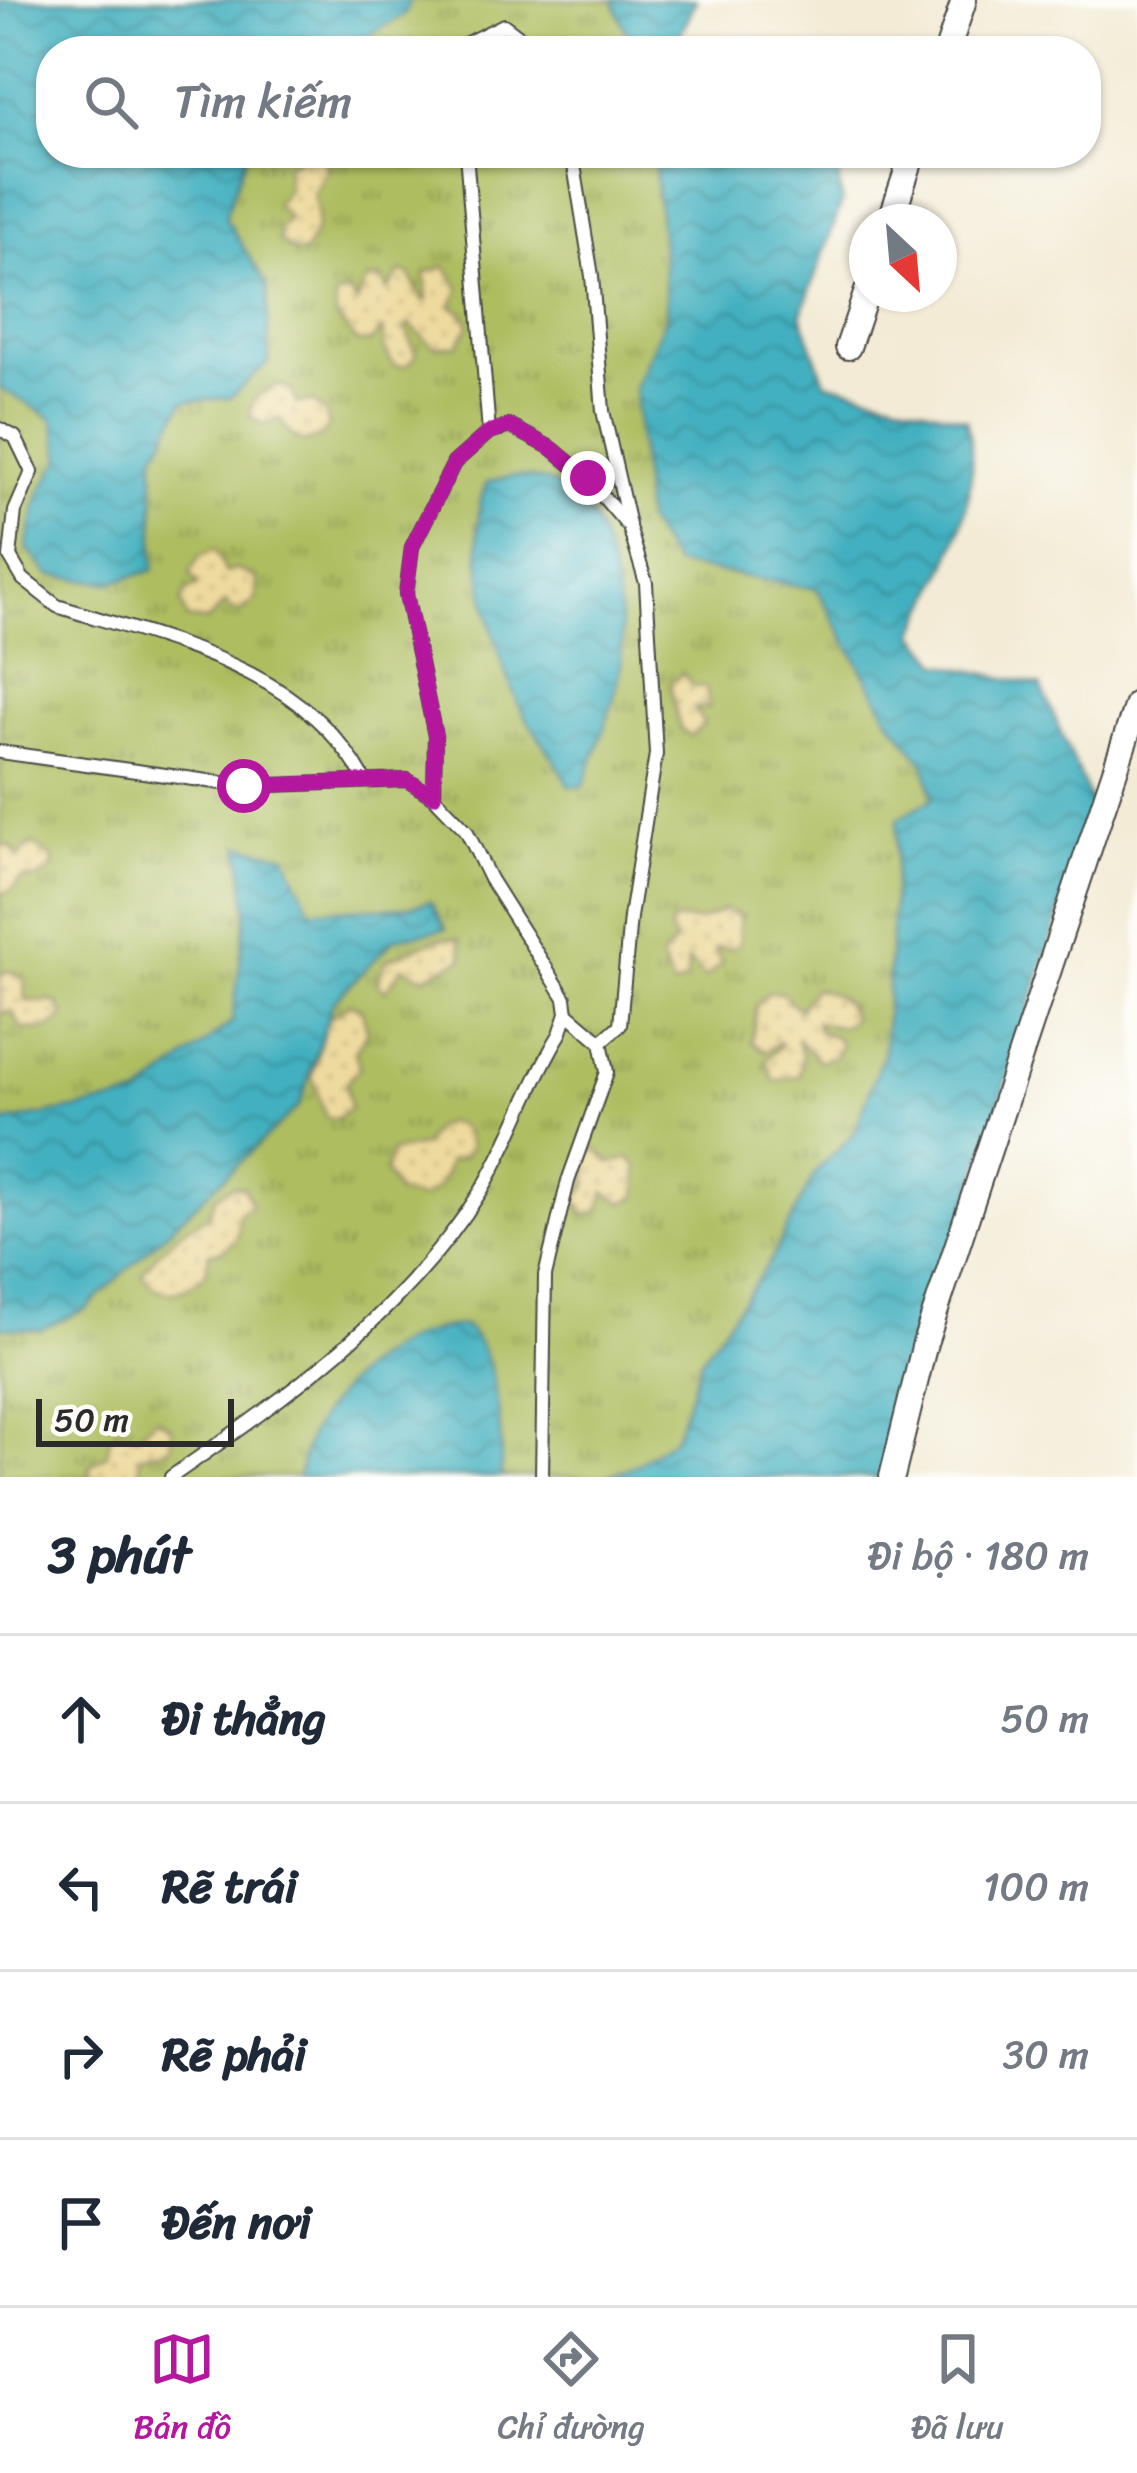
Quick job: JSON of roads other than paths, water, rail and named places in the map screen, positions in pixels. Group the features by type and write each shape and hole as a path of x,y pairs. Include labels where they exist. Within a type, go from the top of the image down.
{"street":[{"path":"952,36 964,0"},
{"path":"896,204 908,168"},
{"path":"848,347 860,312"},
{"path":"892,1477 925,1343 1137,704"}],"lane":[{"path":"481,36 504,25 525,36"},
{"path":"467,168 489,432"},
{"path":"574,168 592,276 603,411 646,583 656,754 620,1025 602,1042"},
{"path":"434,796 435,736 406,594 412,547 454,463 489,432 510,426 553,449 588,478 629,526"},
{"path":"0,429 15,437 32,472 15,511 10,557 36,592 57,606 236,663 307,710 353,759 364,779"},
{"path":"0,752 244,786 407,780 434,796 466,830 490,879 566,998 567,1013 484,1186 428,1270 297,1390 171,1477"},
{"path":"542,1477 545,1276 568,1181 607,1072 602,1042 567,1013"}],"water":[{"path":"0,0 410,0 405,14 367,36 36,36 36,168 242,168 225,217 267,286 269,362 230,398 184,401 154,457 154,570 109,583 49,575 27,548 38,496 61,459 53,419 0,388"},
{"path":"613,0 696,0 680,36 628,36"},
{"path":"655,168 837,168 842,202 801,315 825,382 966,419 971,447 971,475 960,529 915,633 940,664 1041,686 1093,807 882,1477 605,1477 638,1464 675,1437 702,1358 771,1260 816,1171 854,1134 884,1051 898,819 933,798 925,765 889,718 817,589 675,565 645,521 635,387 667,314"},
{"path":"514,476 550,483 581,502 600,536 614,584 621,633 620,672 583,787 569,786 520,707 492,627 480,563 480,505 487,482"},
{"path":"240,845 286,855 311,910 409,907 430,901 446,929 396,938 333,1002 300,1105 86,1309 40,1330 0,1327 0,1123 139,1097 232,1022 247,910"},
{"path":"464,1326 476,1339 492,1375 501,1477 298,1477 312,1431 357,1375 396,1346 441,1329"}]}
